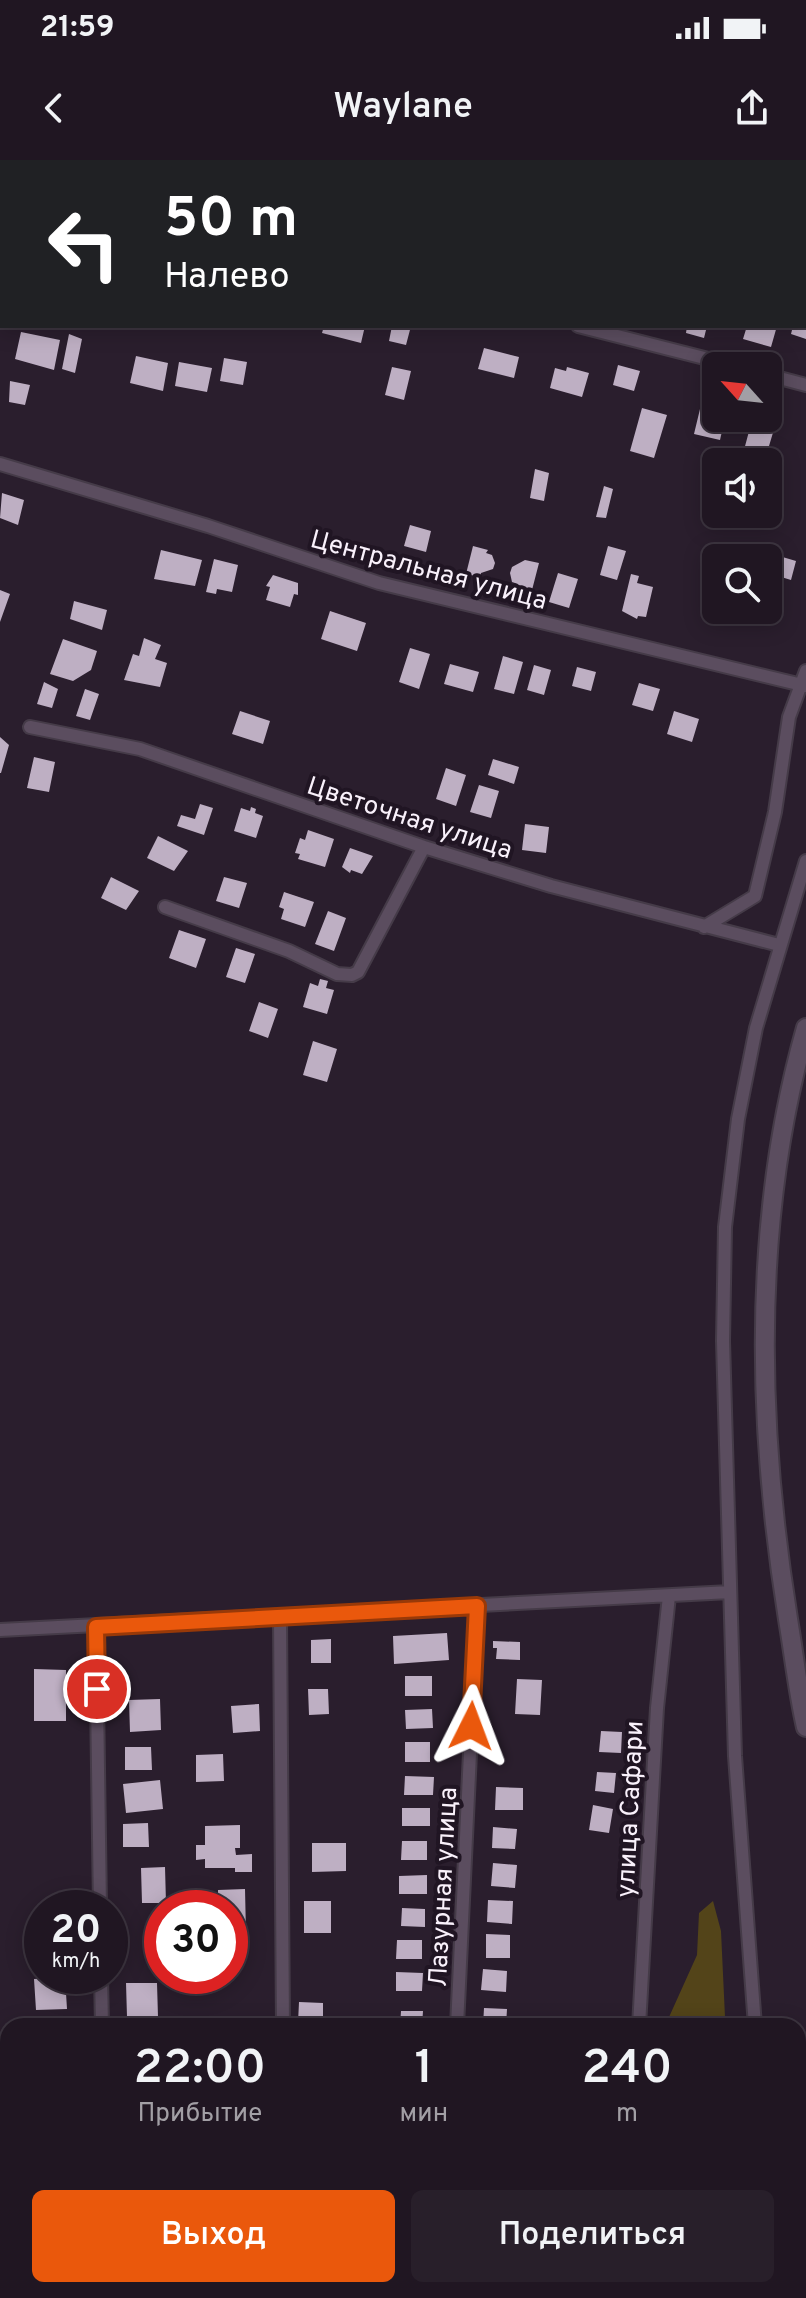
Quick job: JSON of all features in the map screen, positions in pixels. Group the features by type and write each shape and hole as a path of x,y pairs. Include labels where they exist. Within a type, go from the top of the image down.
{"main road":[{"path":"806,1028 791,1081 774,1202 763,1339 766,1436 777,1550 806,1727"}],"street":[{"path":"586,328 702,357"},
{"path":"782,379 806,385"},
{"name":"Центральная улица","path":"0,464 208,526 379,583 805,680"},
{"path":"704,927 755,896 775,812 789,717 805,680"},
{"name":"Цветочная улица","path":"30,727 140,749 424,847 551,886 779,945"},
{"path":"165,907 289,951 337,974 352,975 358,972 424,847"},
{"path":"754,2018 735,1756 723,1341 725,1227 738,1119 756,1028 806,861"},
{"path":"0,1630 280,1618 730,1592"},
{"name":"улица Сафари","path":"639,2018 657,1708 669,1596"},
{"name":"Лазурная улица","path":"457,2018 477,1606"},
{"path":"280,1618 283,2018"},
{"path":"96,1627 100,1890"},
{"path":"101,1994 102,2018"}],"shaded area":[{"path":"713,1901 721,1931 725,2017 669,2018 697,1955 699,1913"}],"building":[{"path":"323,328 365,328 361,343 322,333"},
{"path":"392,328 410,328 406,345 389,341"},
{"path":"687,328 706,328 704,338 686,333"},
{"path":"746,328 776,328 771,347 743,339"},
{"path":"792,328 806,328 806,339 791,334"},
{"path":"21,332 60,340 54,370 15,359"},
{"path":"69,334 82,339 75,373 62,369"},
{"path":"484,348 519,357 514,378 478,369"},
{"path":"136,356 168,363 163,391 130,383"},
{"path":"224,358 247,362 243,385 220,381"},
{"path":"179,362 212,368 207,392 175,386"},
{"path":"618,365 640,371 634,391 613,385"},
{"path":"392,367 411,371 404,400 385,395"},
{"path":"567,367 589,373 582,397 550,388 555,368 566,371"},
{"path":"10,381 30,385 25,405 9,402"},
{"path":"642,408 667,415 654,458 630,451"},
{"path":"700,409 702,432 722,432 720,440 694,434"},
{"path":"749,432 773,432 768,448 745,448"},
{"path":"535,469 549,473 544,501 530,498"},
{"path":"604,486 613,489 606,518 596,517"},
{"path":"2,493 24,500 18,525 0,518"},
{"path":"410,525 431,531 426,552 404,546"},
{"path":"473,546 488,550 486,553 492,555 495,563 493,569 481,573 480,577 466,574"},
{"path":"608,546 626,551 617,580 600,575"},
{"path":"161,550 202,560 195,586 154,579"},
{"path":"782,557 796,561 791,580 782,577"},
{"path":"214,559 238,565 232,592 217,589 216,594 206,592"},
{"path":"525,560 539,563 532,590 517,587 518,584 512,582 512,567"},
{"path":"558,573 578,579 569,608 549,602"},
{"path":"631,574 639,576 637,583 653,587 646,617 638,616 637,619 622,611"},
{"path":"273,575 298,583 298,595 294,594 290,607 266,600 270,587 266,586"},
{"path":"0,590 10,594 0,622"},
{"path":"74,601 107,610 102,630 70,619"},
{"path":"330,611 366,623 357,651 321,639"},
{"path":"144,638 161,645 155,659 167,663 160,687 124,680 133,654 139,656"},
{"path":"63,639 97,651 91,670 73,681 50,674"},
{"path":"410,648 430,654 419,689 399,682"},
{"path":"503,656 523,662 514,694 494,689"},
{"path":"450,664 479,672 473,692 444,684"},
{"path":"534,665 551,670 544,695 527,690"},
{"path":"577,667 596,672 591,691 572,686"},
{"path":"44,682 58,689 52,708 37,704"},
{"path":"639,683 660,689 653,711 632,705"},
{"path":"85,689 99,694 90,720 76,716"},
{"path":"240,711 270,721 263,744 232,734"},
{"path":"674,711 699,719 692,742 667,734"},
{"path":"0,737 9,745 1,773 0,773"},
{"path":"34,757 55,762 49,792 27,788"},
{"path":"493,759 519,767 514,784 488,775"},
{"path":"446,768 466,775 456,806 436,799"},
{"path":"479,785 499,791 491,818 470,812"},
{"path":"200,804 213,808 204,835 177,826 181,815 195,819"},
{"path":"251,807 263,816 256,838 234,831 241,808 250,811"},
{"path":"525,824 549,827 546,853 522,850"},
{"path":"308,830 334,839 325,867 298,859 300,854 295,853 300,838 305,840"},
{"path":"158,836 188,851 174,871 147,858"},
{"path":"350,848 373,856 362,874 351,870 350,873 342,867"},
{"path":"111,877 139,891 126,910 101,898"},
{"path":"224,877 247,883 239,908 216,901"},
{"path":"284,892 314,902 305,927 281,919 284,909 279,907"},
{"path":"328,911 346,918 334,951 315,944"},
{"path":"179,930 206,939 196,968 169,958"},
{"path":"236,948 255,954 245,983 226,977"},
{"path":"320,979 328,981 326,988 334,990 327,1014 303,1007 310,983 318,986"},
{"path":"259,1002 278,1009 268,1038 249,1031"},
{"path":"313,1041 337,1049 327,1082 303,1075"},
{"path":"447,1633 449,1660 394,1664 393,1636"},
{"path":"331,1639 331,1663 311,1663 311,1640"},
{"path":"493,1641 520,1642 520,1660 496,1659 497,1648 493,1648"},
{"path":"34,1669 66,1670 66,1721 34,1721"},
{"path":"405,1676 432,1676 432,1696 405,1696"},
{"path":"517,1679 542,1680 540,1715 515,1714"},
{"path":"308,1689 328,1689 329,1714 309,1715"},
{"path":"160,1699 161,1730 130,1732 129,1700"},
{"path":"259,1704 260,1731 233,1733 231,1706"},
{"path":"432,1709 433,1728 406,1729 405,1710"},
{"path":"601,1731 622,1732 621,1753 599,1752"},
{"path":"405,1742 430,1742 430,1762 405,1762"},
{"path":"125,1747 151,1747 152,1770 125,1770"},
{"path":"223,1754 224,1781 196,1782 196,1755"},
{"path":"597,1772 616,1773 614,1793 595,1791"},
{"path":"405,1776 434,1777 433,1795 404,1795"},
{"path":"160,1780 163,1809 126,1813 123,1784"},
{"path":"496,1787 523,1788 523,1810 495,1810"},
{"path":"593,1805 613,1809 609,1833 589,1830"},
{"path":"402,1808 430,1808 430,1826 402,1826"},
{"path":"148,1823 149,1847 123,1847 123,1824"},
{"path":"240,1825 240,1848 235,1848 236,1855 252,1854 252,1872 235,1872 235,1868 205,1868 205,1859 196,1860 196,1845 205,1845 205,1826"},
{"path":"493,1827 517,1829 515,1849 492,1848"},
{"path":"402,1841 427,1841 427,1860 401,1860"},
{"path":"312,1843 346,1843 346,1871 312,1872"},
{"path":"493,1863 517,1865 515,1888 491,1886"},
{"path":"165,1867 166,1890 144,1890 144,1903 142,1903 141,1868"},
{"path":"427,1875 427,1894 399,1894 399,1876"},
{"path":"488,1900 513,1901 512,1924 487,1922"},
{"path":"304,1901 331,1901 331,1933 304,1933"},
{"path":"402,1908 425,1909 425,1927 401,1926"},
{"path":"486,1934 510,1935 510,1958 486,1958"},
{"path":"397,1940 422,1940 422,1959 396,1959"},
{"path":"483,1969 507,1971 506,1992 481,1990"},
{"path":"396,1972 423,1973 422,1991 396,1991"},
{"path":"128,1983 144,1983 144,1994 157,1994 158,2017 127,2017"},
{"path":"35,1994 66,1994 67,2009 36,2010"},
{"path":"299,2002 323,2003 323,2018 298,2018"},
{"path":"484,2008 507,2009 506,2018 483,2018"},
{"path":"401,2011 423,2011 423,2018 401,2018"}],"route":[{"path":"97,1689 96,1627 477,1606 471,1726"}]}
